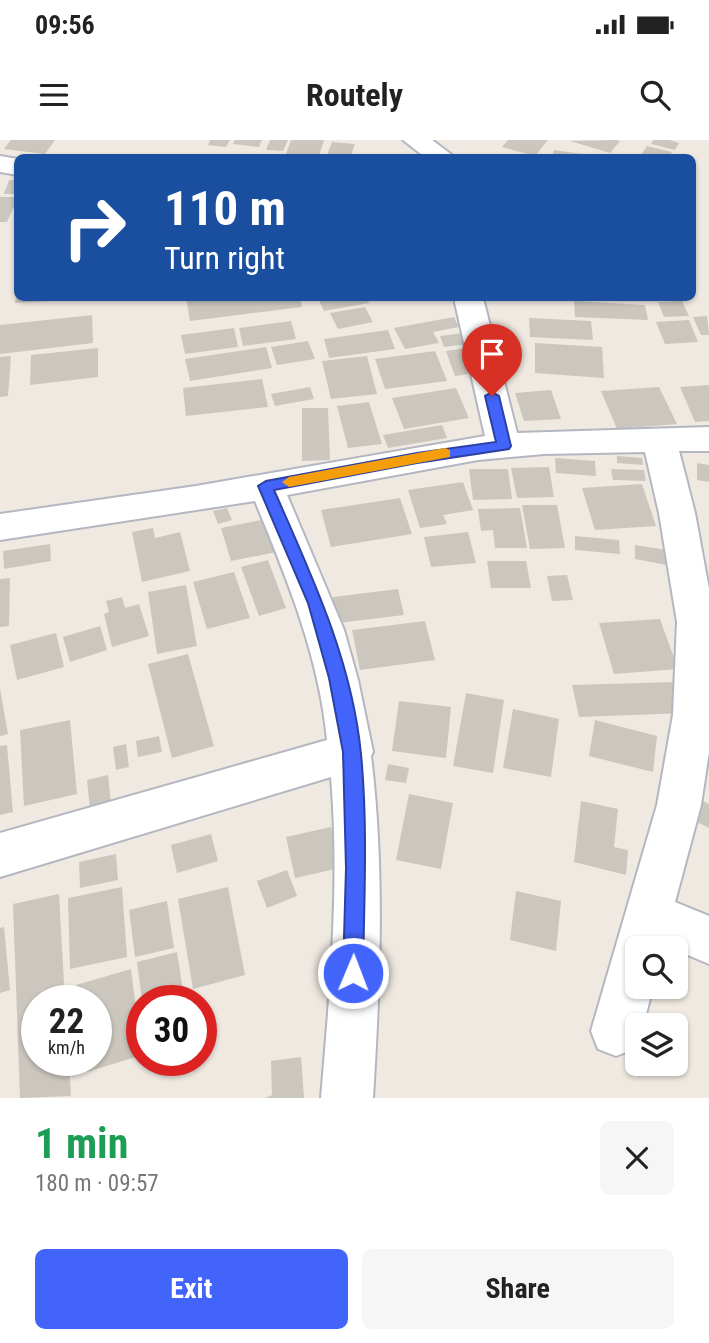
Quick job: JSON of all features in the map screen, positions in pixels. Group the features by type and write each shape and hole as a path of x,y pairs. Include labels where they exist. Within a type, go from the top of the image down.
{"street":[{"path":"415,140 439,154"},
{"path":"451,154 468,140"},
{"path":"469,301 504,446"},
{"path":"0,527 504,446 544,442 709,439"},
{"path":"643,936 679,804 694,715 696,622 677,513 659,440"},
{"path":"266,486 316,603 338,678 352,752 355,881 352,1026 347,1098"},
{"path":"0,855 352,752"},
{"path":"688,940 709,940"},
{"path":"616,1031 625,999"}],"building":[{"path":"11,140 55,140 45,154 4,149"},
{"path":"210,140 230,140 226,147 208,145"},
{"path":"235,140 262,140 259,147 233,144"},
{"path":"270,140 288,140 283,151 266,150"},
{"path":"291,140 324,140 320,154 286,154"},
{"path":"508,140 548,140 537,154 502,147"},
{"path":"653,140 679,143 675,150 651,144"},
{"path":"570,141 620,141 610,153"},
{"path":"332,142 355,144 351,154 328,154"},
{"path":"647,146 672,152 671,154 642,154"},
{"path":"554,150 582,154 553,154"},
{"path":"9,180 14,180 14,194 4,194"},
{"path":"0,197 14,197 14,206 7,222 0,222"},
{"path":"15,301 48,301 15,303"},
{"path":"187,301 301,301 302,307 190,321"},
{"path":"319,301 369,303 324,311"},
{"path":"574,301 645,305 648,320 575,317"},
{"path":"682,301 689,316 664,317 658,302"},
{"path":"365,307 373,322 338,329 330,313"},
{"path":"92,315 93,343 0,354 0,325"},
{"path":"707,316 709,335 701,335 693,317"},
{"path":"454,317 459,327 433,332 439,343 405,349 394,328"},
{"path":"529,318 591,321 593,340 530,337"},
{"path":"689,320 698,342 665,344 656,322"},
{"path":"291,321 296,339 243,346 239,328"},
{"path":"234,328 238,347 185,354 181,335"},
{"path":"388,330 395,349 329,358 324,339"},
{"path":"471,332 476,343 444,347 440,336"},
{"path":"308,341 315,359 277,365 271,347"},
{"path":"535,343 602,347 604,378 535,373"},
{"path":"266,347 272,368 190,381 185,359"},
{"path":"98,348 98,377 30,385 31,355"},
{"path":"467,348 476,373 455,376 446,351"},
{"path":"435,351 447,381 385,389 375,359"},
{"path":"11,356 8,396 0,397 0,357"},
{"path":"367,356 377,394 331,399 322,361"},
{"path":"262,379 268,407 186,416 183,388"},
{"path":"709,385 709,421 695,422 680,387"},
{"path":"310,387 314,399 275,406 271,394"},
{"path":"659,387 677,424 617,429 601,391"},
{"path":"456,388 469,418 404,429 392,398"},
{"path":"551,390 561,419 524,421 515,393"},
{"path":"369,402 382,444 348,448 337,406"},
{"path":"302,408 328,408 330,460 302,461"},
{"path":"442,425 447,438 388,448 383,435"},
{"path":"617,456 642,458 643,465 617,463"},
{"path":"555,458 595,461 596,476 556,473"},
{"path":"697,463 709,465 709,482 697,480"},
{"path":"549,467 554,497 517,498 511,468"},
{"path":"469,469 508,469 512,499 473,500"},
{"path":"611,469 644,470 646,481 613,480"},
{"path":"463,482 473,510 443,515 447,524 420,528 408,490"},
{"path":"642,484 656,526 595,530 582,488"},
{"path":"400,498 412,534 331,547 321,510"},
{"path":"522,505 557,505 565,548 530,549"},
{"path":"227,508 232,520 218,524 213,511"},
{"path":"520,508 527,548 495,548 493,530 481,531 478,509"},
{"path":"266,519 277,552 231,561 221,528"},
{"path":"153,528 155,538 180,532 190,571 142,582 132,532"},
{"path":"468,532 476,563 431,567 424,537"},
{"path":"575,536 619,540 620,554 575,550"},
{"path":"50,544 51,561 4,569 3,551"},
{"path":"635,545 667,550 667,565 635,559"},
{"path":"268,560 286,608 259,616 241,567"},
{"path":"487,561 526,561 531,588 491,588"},
{"path":"234,572 250,618 207,629 193,582"},
{"path":"567,575 573,600 552,601 547,576"},
{"path":"10,578 9,626 0,627 0,579"},
{"path":"186,585 197,646 157,654 148,592"},
{"path":"398,589 404,615 338,623 333,597"},
{"path":"122,597 125,608 139,604 149,636 112,647 104,614 109,612 106,601"},
{"path":"660,619 678,669 614,674 599,623"},
{"path":"425,621 435,660 360,670 352,630"},
{"path":"100,626 107,650 70,662 63,637"},
{"path":"56,633 64,667 17,680 10,645"},
{"path":"188,654 214,746 172,758 148,664"},
{"path":"677,682 686,713 579,717 572,685"},
{"path":"0,689 8,734 0,736"},
{"path":"466,693 504,700 493,773 453,766"},
{"path":"399,701 451,707 446,758 392,751"},
{"path":"513,709 559,719 551,777 503,768"},
{"path":"70,720 77,794 24,806 20,730"},
{"path":"595,720 657,736 653,772 589,756"},
{"path":"159,736 162,752 138,757 136,741"},
{"path":"126,744 129,767 116,770 113,747"},
{"path":"7,745 13,812 0,815 0,746"},
{"path":"388,764 409,768 406,783 385,780"},
{"path":"108,775 111,804 90,809 87,780"},
{"path":"409,794 453,803 441,869 396,860"},
{"path":"701,800 709,804 709,828 693,820"},
{"path":"581,801 618,809 614,847 628,850 626,875 574,862"},
{"path":"331,827 340,868 295,878 286,837"},
{"path":"211,834 218,861 177,873 171,845"},
{"path":"116,854 118,880 80,888 79,862"},
{"path":"287,870 297,896 267,908 257,881"},
{"path":"122,887 127,957 70,969 68,898"},
{"path":"228,887 245,975 208,985 192,985 178,899"},
{"path":"516,891 561,901 556,951 510,940"},
{"path":"59,894 64,985 21,985 21,1076 70,1076 71,1096 20,1098 13,904"},
{"path":"167,901 174,948 135,957 129,910"},
{"path":"4,927 10,990 0,993 0,928"},
{"path":"177,952 182,985 140,985 137,962"},
{"path":"131,969 133,985 126,985 126,1060 112,1064 112,985 76,985"},
{"path":"301,1057 304,1098 265,1098 272,1095 271,1061"}],"slow traffic":[{"path":"289,482 445,453"}],"route":[{"path":"353,973 355,868 352,752 338,678 316,603 266,486 417,458 504,446 492,396"}]}
